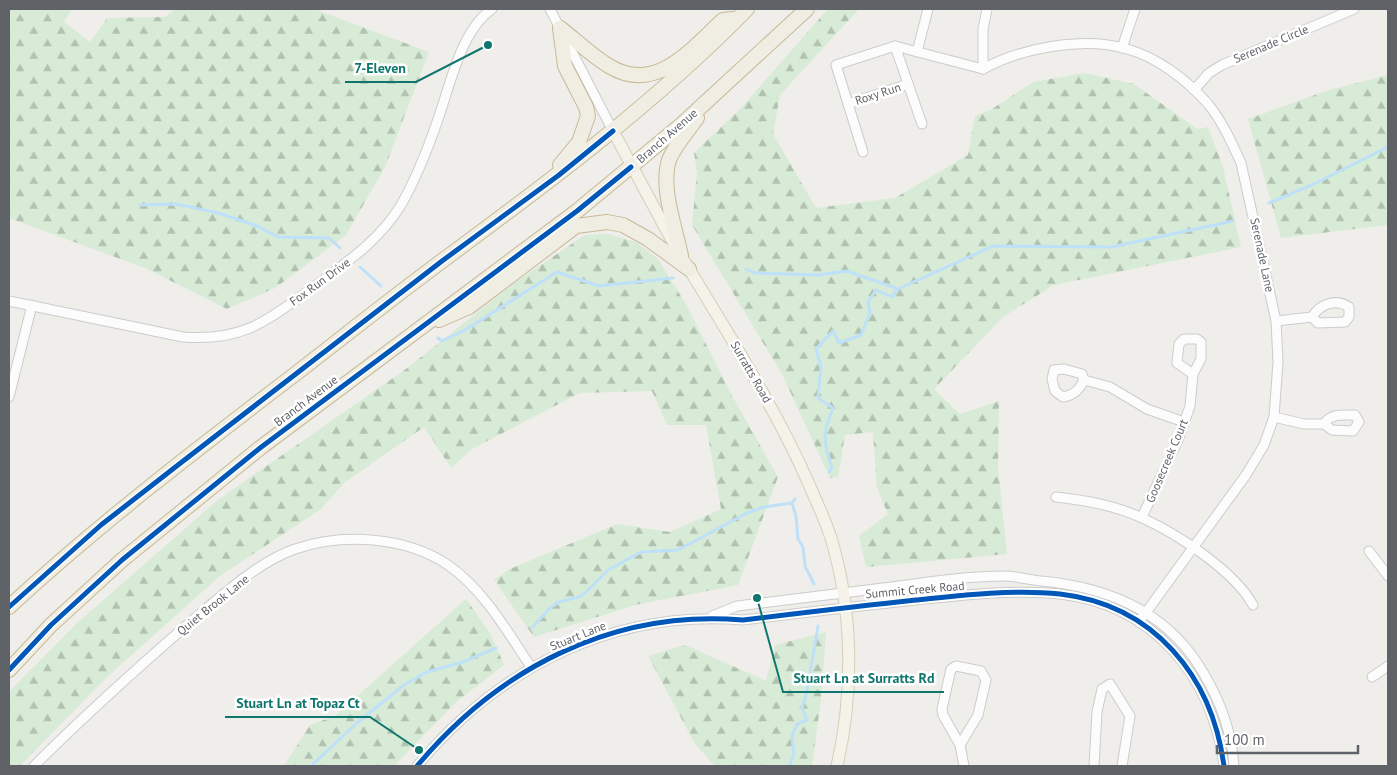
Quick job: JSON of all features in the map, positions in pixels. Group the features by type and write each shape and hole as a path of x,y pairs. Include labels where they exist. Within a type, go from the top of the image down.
{"highway":[{"name":"Branch Avenue","path":"9,670 51,625 122,560 260,448 419,327 577,212 713,96 807,9"},
{"path":"560,28 608,66 627,72 649,74 674,65 722,20 743,14"},
{"path":"9,607 101,525 442,261 525,201 613,131 667,87 743,14"},
{"path":"525,201 573,151 587,123 586,107 565,66 560,28"},
{"path":"681,256 666,190 667,172 675,150 713,96"},
{"path":"419,327 469,307 576,226 607,222 623,225 638,232 689,269"}],"main road":[{"name":"Surratts Road","path":"613,131 681,256 754,377 802,468 831,537 842,592 848,642 846,715 837,766"}],"street":[{"name":"Fox Run Drive","path":"9,301 183,337 204,338 242,333 278,314 355,257 378,236 393,217 413,182 423,158 466,40 483,16 492,9"},
{"name":"Surratts Road","path":"550,9 613,131"},
{"path":"917,52 928,9"},
{"path":"863,152 836,65 895,46 983,69 983,29 987,9"},
{"path":"1122,48 1136,9"},
{"name":"Serenade Circle","path":"1194,90 1209,73 1222,65 1354,9"},
{"name":"Serenade Lane","path":"983,69 1006,57 1060,46 1106,45 1140,53 1160,64 1194,90 1208,104 1221,123 1241,163 1276,321 1278,362 1274,417 1264,445 1246,475 1139,622"},
{"path":"895,46 922,124"},
{"name":"Roxy Run","path":"848,104 908,84"},
{"path":"9,396 32,305"},
{"path":"1276,321 1312,317"},
{"name":"Goosecreek Court","path":"1142,518 1178,440 1190,406 1193,374"},
{"path":"1084,380 1110,387 1147,409 1184,422"},
{"path":"1274,417 1304,424 1324,424"},
{"path":"1056,497 1080,499 1142,518 1193,548 1237,581 1253,605"},
{"name":"Quiet Brook Lane","path":"34,766 107,695 231,588 271,560 294,549 337,540 379,540 399,545 446,564 474,589 494,612 531,667"},
{"path":"1369,551 1388,576"},
{"name":"Summit Creek Road","path":"842,592 1004,576 1083,586 1117,598 1146,612 1184,646 1207,679 1222,710 1234,766"},
{"name":"Stuart Lane","path":"709,617 737,606 842,592"},
{"name":"Summit Creek Road","path":"844,608 950,596 1037,593 1072,596 1101,604 1139,622 1169,646 1193,675 1211,711 1218,733 1224,766"},
{"name":"Stuart Lane","path":"417,766 468,712 531,667 618,630 709,617 743,620 844,608"},
{"path":"960,745 978,715 986,680 981,671 956,666 952,669 942,709 943,715 960,745 964,766"},
{"path":"1372,677 1388,666"},
{"path":"1094,766 1097,712 1102,689 1110,684 1130,716 1122,766"}],"green space":[{"path":"9,9 72,9 64,22 90,42 107,18 165,17 175,9 314,9 429,52 385,167 346,235 275,288 227,309 145,268 9,218"},
{"path":"828,9 859,9 780,95 773,134 816,208 895,198 968,155 975,116 992,109 1033,82 1085,73 1134,84 1197,129 1208,127 1223,167 1241,247 1054,285 1003,317 934,389 960,414 999,401 998,468 1007,554 866,567 859,536 888,514 877,488 873,432 845,435 838,477 830,478 782,374 692,225 697,173 694,153 741,108"},
{"path":"1388,75 1388,225 1281,238 1248,119 1326,91"},
{"path":"608,234 636,242 658,259 687,306 731,394 778,477 738,585 635,605 534,637 494,580 510,569 617,524 670,532 721,509 706,425 667,425 652,391 580,393 472,449 451,468 424,427 344,483 321,509 220,576 107,677 20,766 9,766 9,692 77,623 219,499 406,369 514,283 585,235"},
{"path":"466,599 490,633 504,665 455,703 394,766 284,766 310,725 335,716"},
{"path":"826,632 821,699 812,766 715,766 695,744 648,656 685,645 766,681 775,645"}],"waterway":[{"path":"1269,203 1314,184 1388,147"},
{"path":"140,205 176,204 218,213 255,225 278,237 329,238 340,248"},
{"path":"746,269 755,273 818,275 847,271 898,289 993,246 1111,247 1233,221"},
{"path":"360,267 381,286"},
{"path":"438,338 442,341 465,330 557,272 599,286 673,278"},
{"path":"829,472 832,468 825,444 825,432 833,408 818,398 821,367 816,349 833,331 839,343 861,335 870,313 868,302 876,290 892,297 898,289"},
{"path":"532,628 550,608 559,602 582,596 608,570 641,552 678,550 747,513 764,507 792,503 795,499"},
{"path":"792,503 796,516 798,539 803,547 805,566 814,584"},
{"path":"789,766 794,754 792,736 797,724 807,720 802,708 807,691 818,626"},
{"path":"311,766 358,722 404,685 427,672 463,662 496,648"}],"cycle path":[{"path":"9,607 101,525 442,261 559,175 613,131"},
{"path":"9,670 51,625 122,560 260,448 577,211 631,167"},
{"path":"417,766 449,731 484,700 522,674 562,652 604,636 649,624 695,619 743,620 952,596 1025,592 1060,594 1094,601 1124,613 1150,630 1173,650 1192,675 1207,703 1217,733 1224,766"}],"place":[{"name":"7-Eleven","path":"488,45"},
{"name":"Stuart Ln at Surratts Rd","path":"757,598"},
{"name":"Stuart Ln at Topaz Ct","path":"419,750"}]}
